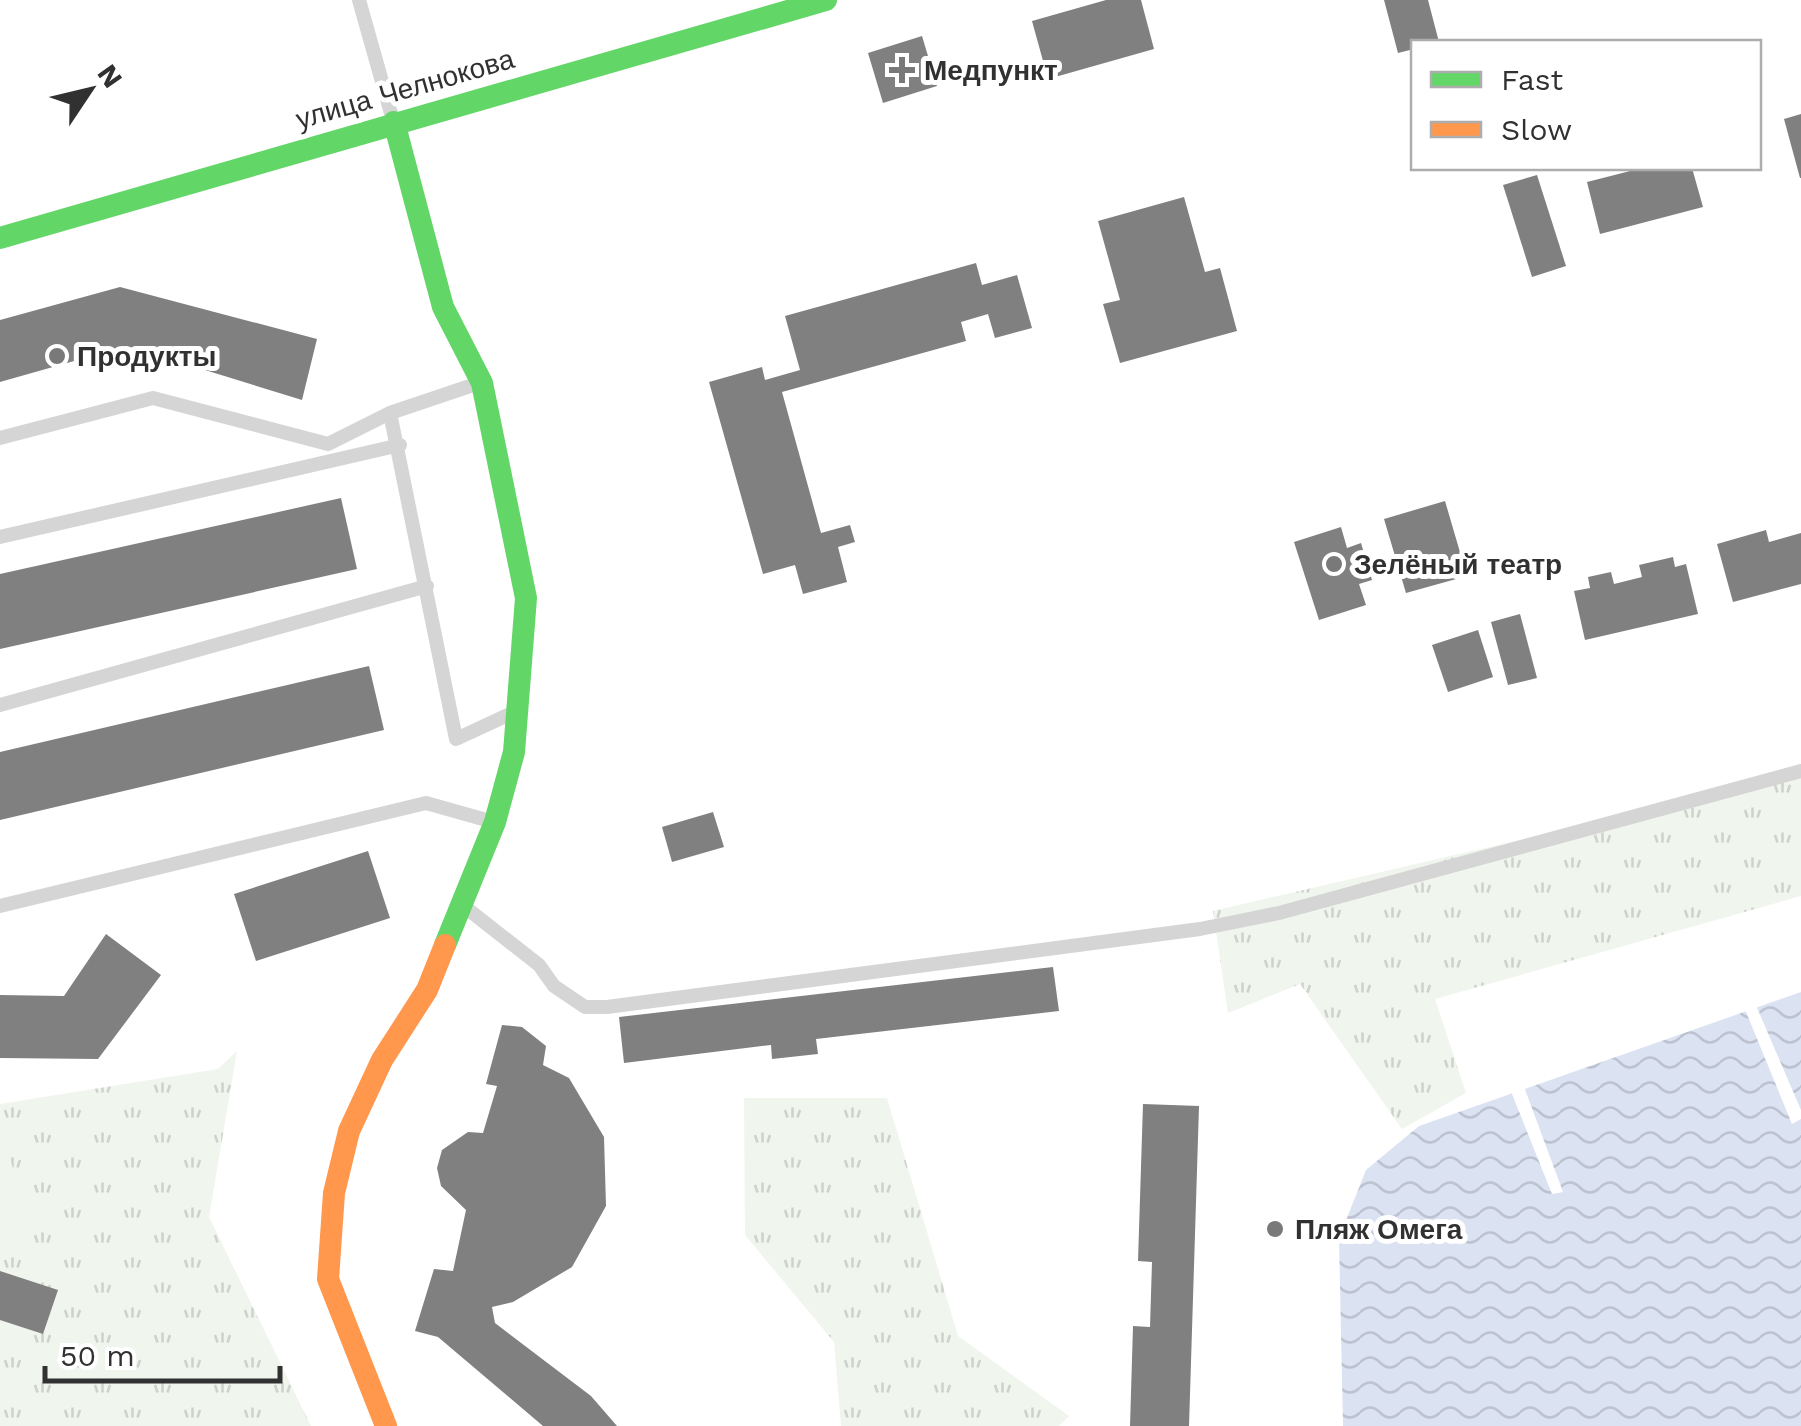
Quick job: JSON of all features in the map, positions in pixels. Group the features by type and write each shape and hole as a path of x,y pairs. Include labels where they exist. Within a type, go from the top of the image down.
{"street":[{"name":"улица Челнокова","path":"0,238 826,0"},
{"path":"386,1426 328,1279 334,1194 350,1131 382,1060 427,990 495,822 514,752 520,710 526,598 482,383 443,308 394,122"}],"lane":[{"path":"360,0 394,122"},
{"path":"0,438 154,398 328,444 390,413 482,383"},
{"path":"390,413 400,445 456,739 520,710"},
{"path":"0,537 400,445"},
{"path":"0,705 427,586"},
{"path":"461,903 539,965 554,986 586,1007 606,1007 1216,926 1298,908 1801,771"},
{"path":"0,906 426,803 495,822"}],"green space":[{"path":"1801,770 1801,896 1435,999 1466,1093 1402,1129 1300,984 1228,1013 1213,911 1718,794"},
{"path":"237,1051 209,1217 311,1426 0,1426 0,1104 218,1069"},
{"path":"744,1098 887,1098 958,1336 1069,1416 1059,1426 841,1426 834,1342 745,1235"},
{"path":"0,1133 36,1230 0,1243"}],"water":[{"path":"1801,992 1801,1426 1343,1426 1339,1238 1366,1170 1419,1126"}],"pier":[{"path":"1755,1003 1801,1110 1801,1119 1792,1124 1744,1007"},
{"path":"1523,1084 1563,1192 1552,1194 1510,1089"}],"building":[{"path":"1106,0 1141,0 1154,49 1048,79 1032,21"},
{"path":"1384,0 1428,0 1438,40 1411,40 1411,50 1398,53"},
{"name":"Медпункт","path":"922,36 937,86 883,103 868,53"},
{"path":"1801,114 1801,178 1800,178 1784,119"},
{"path":"1634,170 1693,170 1703,207 1600,234 1587,182"},
{"path":"1537,175 1566,266 1532,277 1503,185"},
{"path":"1184,197 1205,272 1220,268 1237,331 1120,363 1103,304 1120,300 1098,221"},
{"path":"976,263 982,285 1017,275 1032,328 995,338 988,314 961,322 966,341 782,392 821,533 850,525 855,542 838,547 847,582 803,594 795,565 763,574 709,382 762,367 765,380 800,370 785,316"},
{"path":"120,287 317,339 302,400 127,346 0,382 0,320"},
{"path":"341,498 357,569 0,649 0,574"},
{"path":"1445,501 1467,576 1406,593 1384,519"},
{"name":"Зелёный театр","path":"1341,527 1347,548 1361,543 1372,580 1359,584 1366,605 1319,620 1294,542"},
{"path":"1766,530 1769,542 1801,533 1801,584 1733,602 1717,544"},
{"path":"1673,557 1675,567 1686,564 1698,614 1585,640 1574,591 1590,588 1588,577 1611,572 1614,584 1642,577 1639,565"},
{"path":"1520,614 1537,678 1508,685 1491,622"},
{"path":"1478,630 1493,677 1448,692 1432,645"},
{"path":"369,666 384,730 0,820 0,752"},
{"path":"713,812 724,847 672,862 662,827"},
{"path":"368,851 390,918 256,961 234,894"},
{"path":"106,934 161,975 98,1059 0,1058 0,995 64,996"},
{"path":"1053,967 1059,1011 816,1039 818,1054 772,1059 771,1045 624,1063 619,1017"},
{"path":"502,1025 522,1027 546,1046 543,1065 569,1078 604,1137 606,1206 572,1267 513,1302 492,1307 495,1323 591,1396 617,1426 543,1426 438,1337 415,1331 434,1269 453,1271 466,1210 441,1186 437,1168 442,1150 468,1132 483,1133 497,1086 486,1084"},
{"path":"1143,1104 1199,1106 1189,1426 1130,1426 1133,1326 1150,1327 1152,1262 1138,1261"},
{"path":"0,1271 58,1290 43,1334 0,1320"}],"traffic: fast":[{"path":"0,238 826,0"},
{"path":"394,122 443,307 482,383 526,598 514,752 495,822 445,945"}],"traffic: slow":[{"path":"386,1426 328,1279 334,1193 349,1131 382,1060 427,990 445,945"}],"place":[{"name":"Медпункт","path":"902,70"},
{"name":"Продукты","path":"57,356"},
{"name":"Зелёный театр","path":"1334,564"},
{"name":"Пляж Омега","path":"1275,1229"}]}
